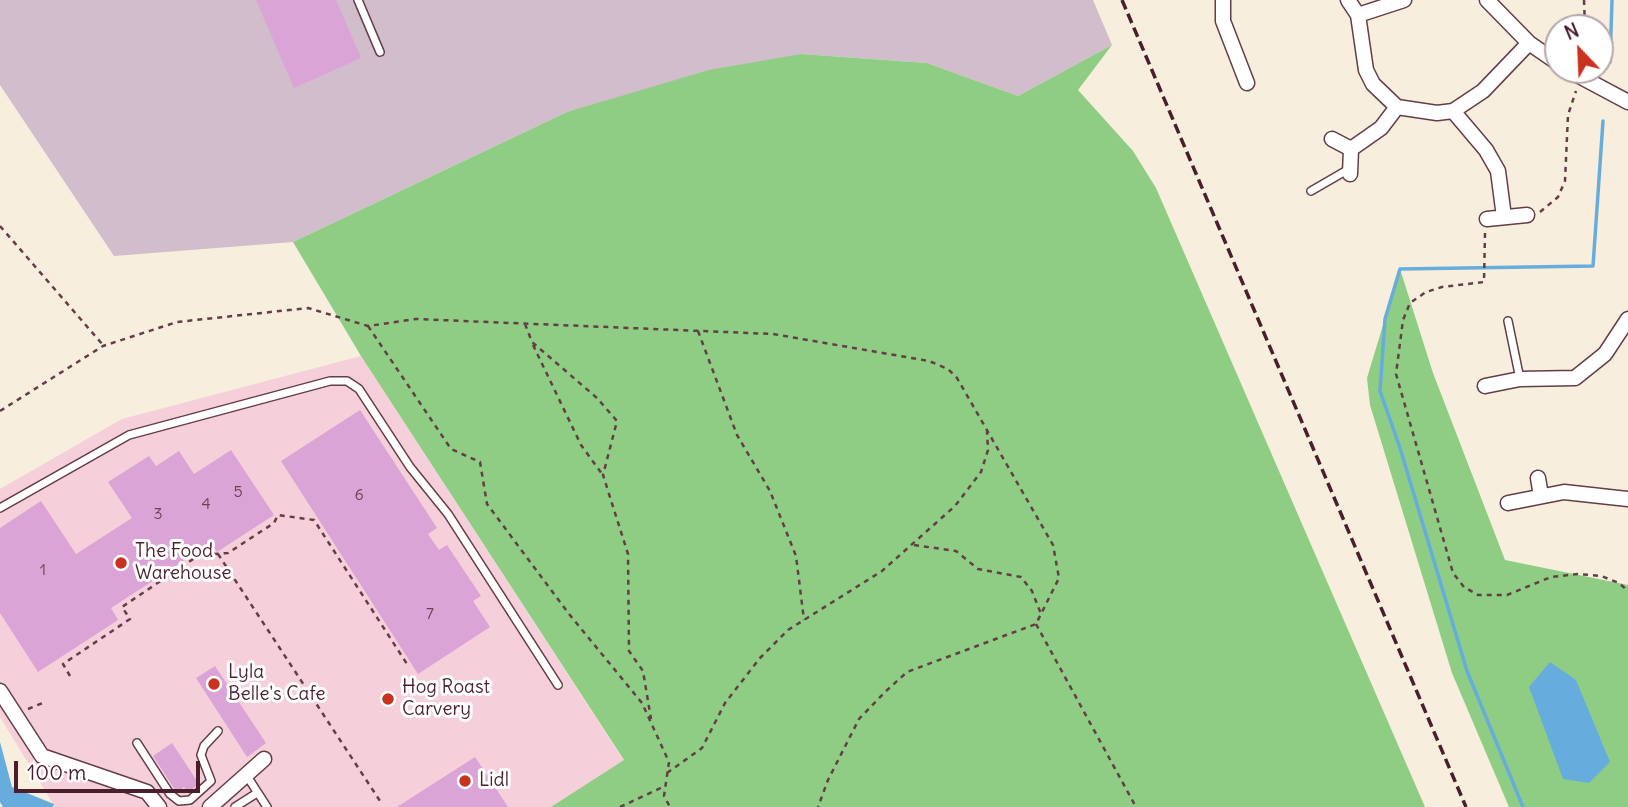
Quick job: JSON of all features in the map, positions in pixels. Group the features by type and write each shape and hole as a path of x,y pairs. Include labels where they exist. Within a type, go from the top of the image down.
{"street":[{"path":"1223,0 1223,21 1248,83"},
{"path":"1348,0 1358,15 1366,70 1382,94 1397,107 1437,113 1453,111 1483,91 1530,43"},
{"path":"1358,15 1404,0"},
{"path":"1487,0 1530,43 1544,53"},
{"path":"1594,84 1628,102"},
{"path":"1351,149 1381,128 1397,107"},
{"path":"1453,111 1486,150 1498,172 1504,218"},
{"path":"1332,139 1351,149"},
{"path":"1350,171 1351,149"},
{"path":"1487,219 1527,215"},
{"path":"1485,386 1520,379 1575,378 1605,354 1628,319"},
{"path":"1538,478 1541,496"},
{"path":"1508,503 1578,492 1628,499"},
{"path":"0,691 42,756 147,792 159,807"},
{"path":"210,807 233,789 245,773 264,759"}],"lane":[{"path":"358,0 380,52"},
{"path":"1311,191 1350,171"},
{"path":"1508,321 1520,379"},
{"path":"0,508 130,435 330,380 348,381 359,389 410,467 448,514 558,685"},
{"path":"137,743 170,793 179,801 190,800 211,781 201,755 204,746 218,731"},
{"path":"245,773 267,807"},
{"path":"235,807 257,793"}],"path":[{"path":"1527,215 1532,219 1558,197 1565,181 1568,115 1576,91"},
{"path":"1487,219 1484,282 1434,289 1410,303 1403,320 1396,374 1453,573 1464,587 1479,595 1507,595 1551,577 1578,574 1601,576 1628,591"},
{"path":"0,226 103,346"},
{"path":"0,411 103,346 177,322 309,308 368,326 416,319 773,334 839,343 929,361 948,369 957,378 1053,545 1059,578 1036,624 907,673 859,719 828,780 818,807"},
{"path":"525,323 581,445 603,475 628,554 629,652 643,671 652,726"},
{"path":"368,326 451,449 480,462 487,504 569,614 642,703 669,762 664,796 670,807"},
{"path":"698,331 737,435 770,491 796,556 804,620"},
{"path":"532,342 597,398 617,421 603,475"},
{"path":"667,773 702,748 725,703 760,658 788,630 882,571 955,506 981,472 988,450 987,431"},
{"path":"70,676 63,664 130,619 122,607 208,550 218,554 228,553 274,523 278,515 314,520 407,664"},
{"path":"914,545 956,551 978,569 1021,577 1032,591 1041,615"},
{"path":"218,554 382,804"},
{"path":"1036,624 1136,807"},
{"path":"17,717 45,702"},
{"path":"620,807 665,786"}],"shaded area":[{"path":"0,0 1093,0 1112,45 1018,96 927,63 801,54 567,112 293,242 114,256 0,85"},
{"path":"361,356 624,761 551,807 55,807 0,717 0,489 122,419"}],"green space":[{"path":"1112,45 1078,90 1133,151 1156,188 1425,807 551,807 624,760 361,356 293,242 567,112 709,70 801,54 927,63 1018,96"},
{"path":"1400,269 1433,373 1505,560 1628,585 1628,807 1509,807 1452,673 1370,405 1367,378"}],"water":[{"path":"1550,662 1576,680 1610,762 1589,783 1563,779 1529,687"},
{"path":"0,742 12,787 54,804 53,807 3,807 0,802"}],"building":[{"path":"256,0 336,0 361,58 294,88"},
{"path":"360,410 437,528 428,534 439,550 447,545 481,596 473,601 490,627 418,674 281,461"},
{"path":"231,450 274,515 217,552 211,543 111,608 118,620 38,672 0,613 0,528 41,501 76,554 132,518 108,482 149,456 156,466 179,451 194,474"},
{"path":"215,666 266,743 247,757 196,678"},
{"path":"172,743 199,784 188,792 184,787 177,792 175,790 153,756"},
{"name":"Lidl","path":"475,757 508,807 397,807"}],"waterway":[{"path":"1612,0 1612,14"},
{"path":"1523,807 1467,671 1400,448 1380,391 1385,319 1400,269 1593,266 1603,121"}],"railway":[{"path":"1122,0 1466,807"}],"place":[{"name":"The Food Warehouse","path":"121,563"},
{"name":"Lyla Belle's Cafe","path":"214,684"},
{"name":"Hog Roast Carvery","path":"388,699"},
{"name":"Lidl","path":"465,781"}]}
